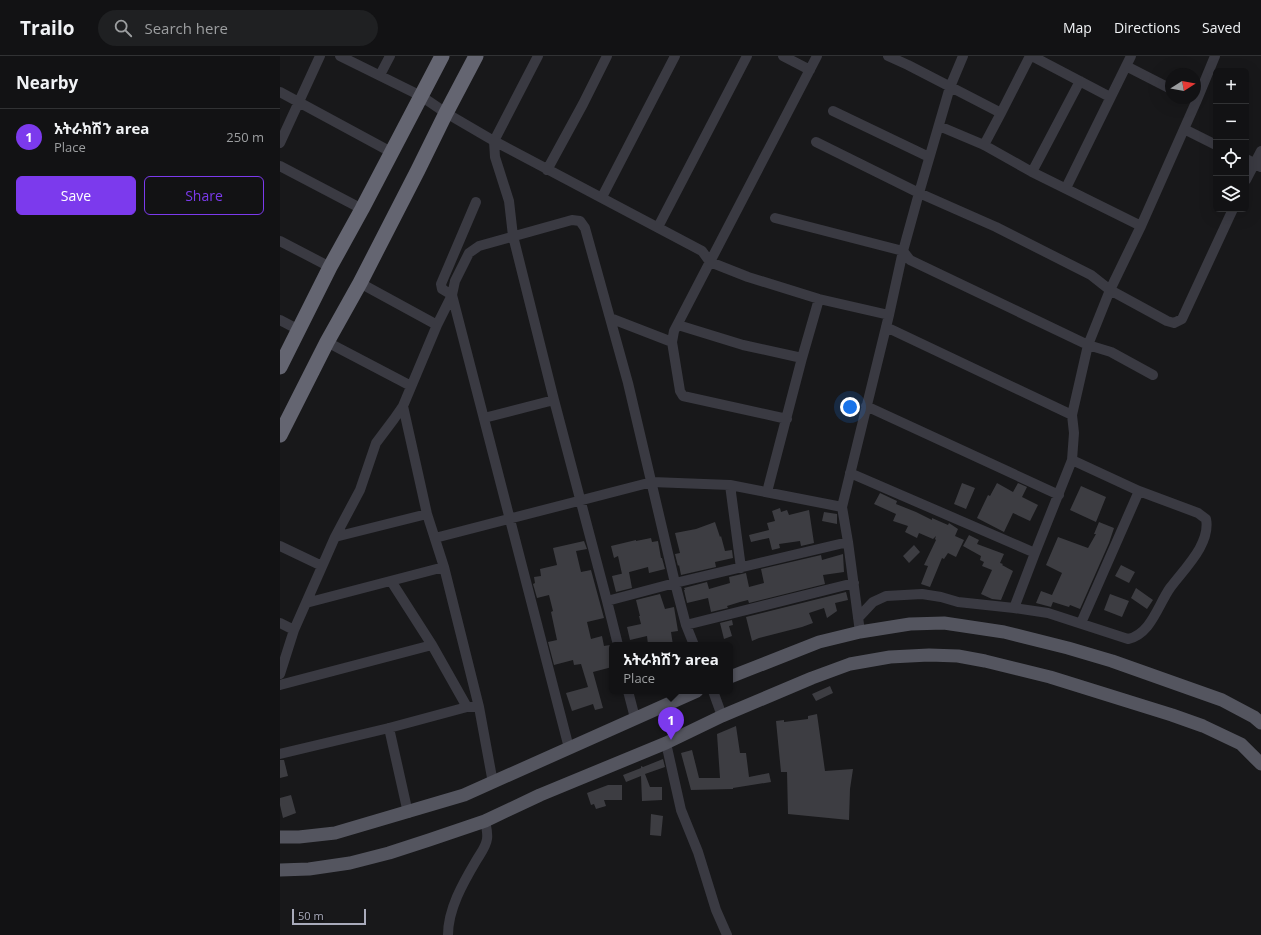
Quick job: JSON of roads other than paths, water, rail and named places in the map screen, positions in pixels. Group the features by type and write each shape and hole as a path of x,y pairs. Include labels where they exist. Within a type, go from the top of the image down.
{"highway":[{"path":"280,367 300,330 330,267 442,56"},
{"path":"280,435 476,56"}],"main road":[{"path":"733,675 819,642 860,632 910,624 944,623 1004,632 1068,648 1222,700 1258,720"},
{"path":"280,870 309,869 350,863 389,853 485,821 540,795 666,743 722,716 799,684 850,664 890,657 929,655 958,656 986,661 1050,677 1203,726 1241,744 1261,764"},
{"path":"280,837 335,834 464,795 690,694"}],"street":[{"path":"280,144 320,56"},
{"path":"340,56 420,96 494,141 702,251 710,262 748,277 819,299 889,315"},
{"path":"380,76 390,56"},
{"path":"538,56 494,141 495,156 508,201 513,236 554,400 617,642"},
{"path":"547,170 607,56"},
{"path":"602,197 675,56"},
{"path":"658,227 747,56"},
{"path":"783,56 810,70"},
{"path":"786,418 683,396 680,391 672,342 674,331 817,56"},
{"path":"888,56 910,60 950,87 1002,113"},
{"path":"860,632 842,507 889,315 903,251 928,157 950,87 963,56"},
{"path":"984,145 1031,56 1110,97"},
{"path":"1066,188 1131,56"},
{"path":"1201,83 1215,56"},
{"path":"1126,66 1165,86"},
{"path":"1032,172 1080,81"},
{"path":"280,92 391,152"},
{"path":"1014,608 1072,460 1074,433 1072,415 1088,345 1110,290 1141,226 1184,129 1191,104"},
{"path":"833,111 928,157"},
{"path":"939,126 984,145 1032,172 1141,226"},
{"path":"1184,129 1213,144"},
{"path":"816,142 919,193 996,227 1084,272 1110,290 1167,321 1174,323 1182,319 1232,212"},
{"path":"1248,176 1261,151"},
{"path":"280,166 362,209"},
{"path":"476,202 441,284 442,289 452,295 569,748"},
{"path":"775,218 903,251 910,260 1088,345 1111,352 1153,375"},
{"path":"280,674 294,630 335,537 360,490 376,443 403,406 469,253 479,246 572,220 580,222 585,228 628,383 675,583 686,625 693,642"},
{"path":"280,241 330,267"},
{"path":"360,282 437,326"},
{"path":"767,492 819,299"},
{"path":"610,318 672,342"},
{"path":"280,320 300,330"},
{"path":"678,325 743,345 802,358"},
{"path":"886,327 1072,415"},
{"path":"327,342 411,386"},
{"path":"484,418 554,400"},
{"path":"403,406 427,514 444,567 479,706 493,783"},
{"path":"866,406 1059,495"},
{"path":"858,618 873,602 886,596 922,594 958,602 1048,613 1128,639 1136,638 1142,633 1156,614 1170,589 1190,565 1204,540 1207,526 1206,519 1198,514 1139,491 1072,460"},
{"path":"850,473 1035,553"},
{"path":"435,538 652,482 730,485 842,507"},
{"path":"730,485 741,568"},
{"path":"1081,623 1139,491"},
{"path":"335,537 427,514"},
{"path":"607,601 675,583 848,542"},
{"path":"280,546 322,566"},
{"path":"306,603 444,567"},
{"path":"391,581 432,645 467,707"},
{"path":"686,625 854,583"},
{"path":"280,623 294,630"},
{"path":"280,684 432,645"},
{"path":"629,694 635,718"},
{"path":"714,694 722,716"},
{"path":"280,754 389,728 467,707 479,706"},
{"path":"389,728 408,813"},
{"path":"666,743 681,810 698,852 716,910 727,935"},
{"path":"448,935 448,928 454,903 463,883 488,838 485,821"}],"place":[{"name":"አትራክሽን area","path":"671,740"}]}
